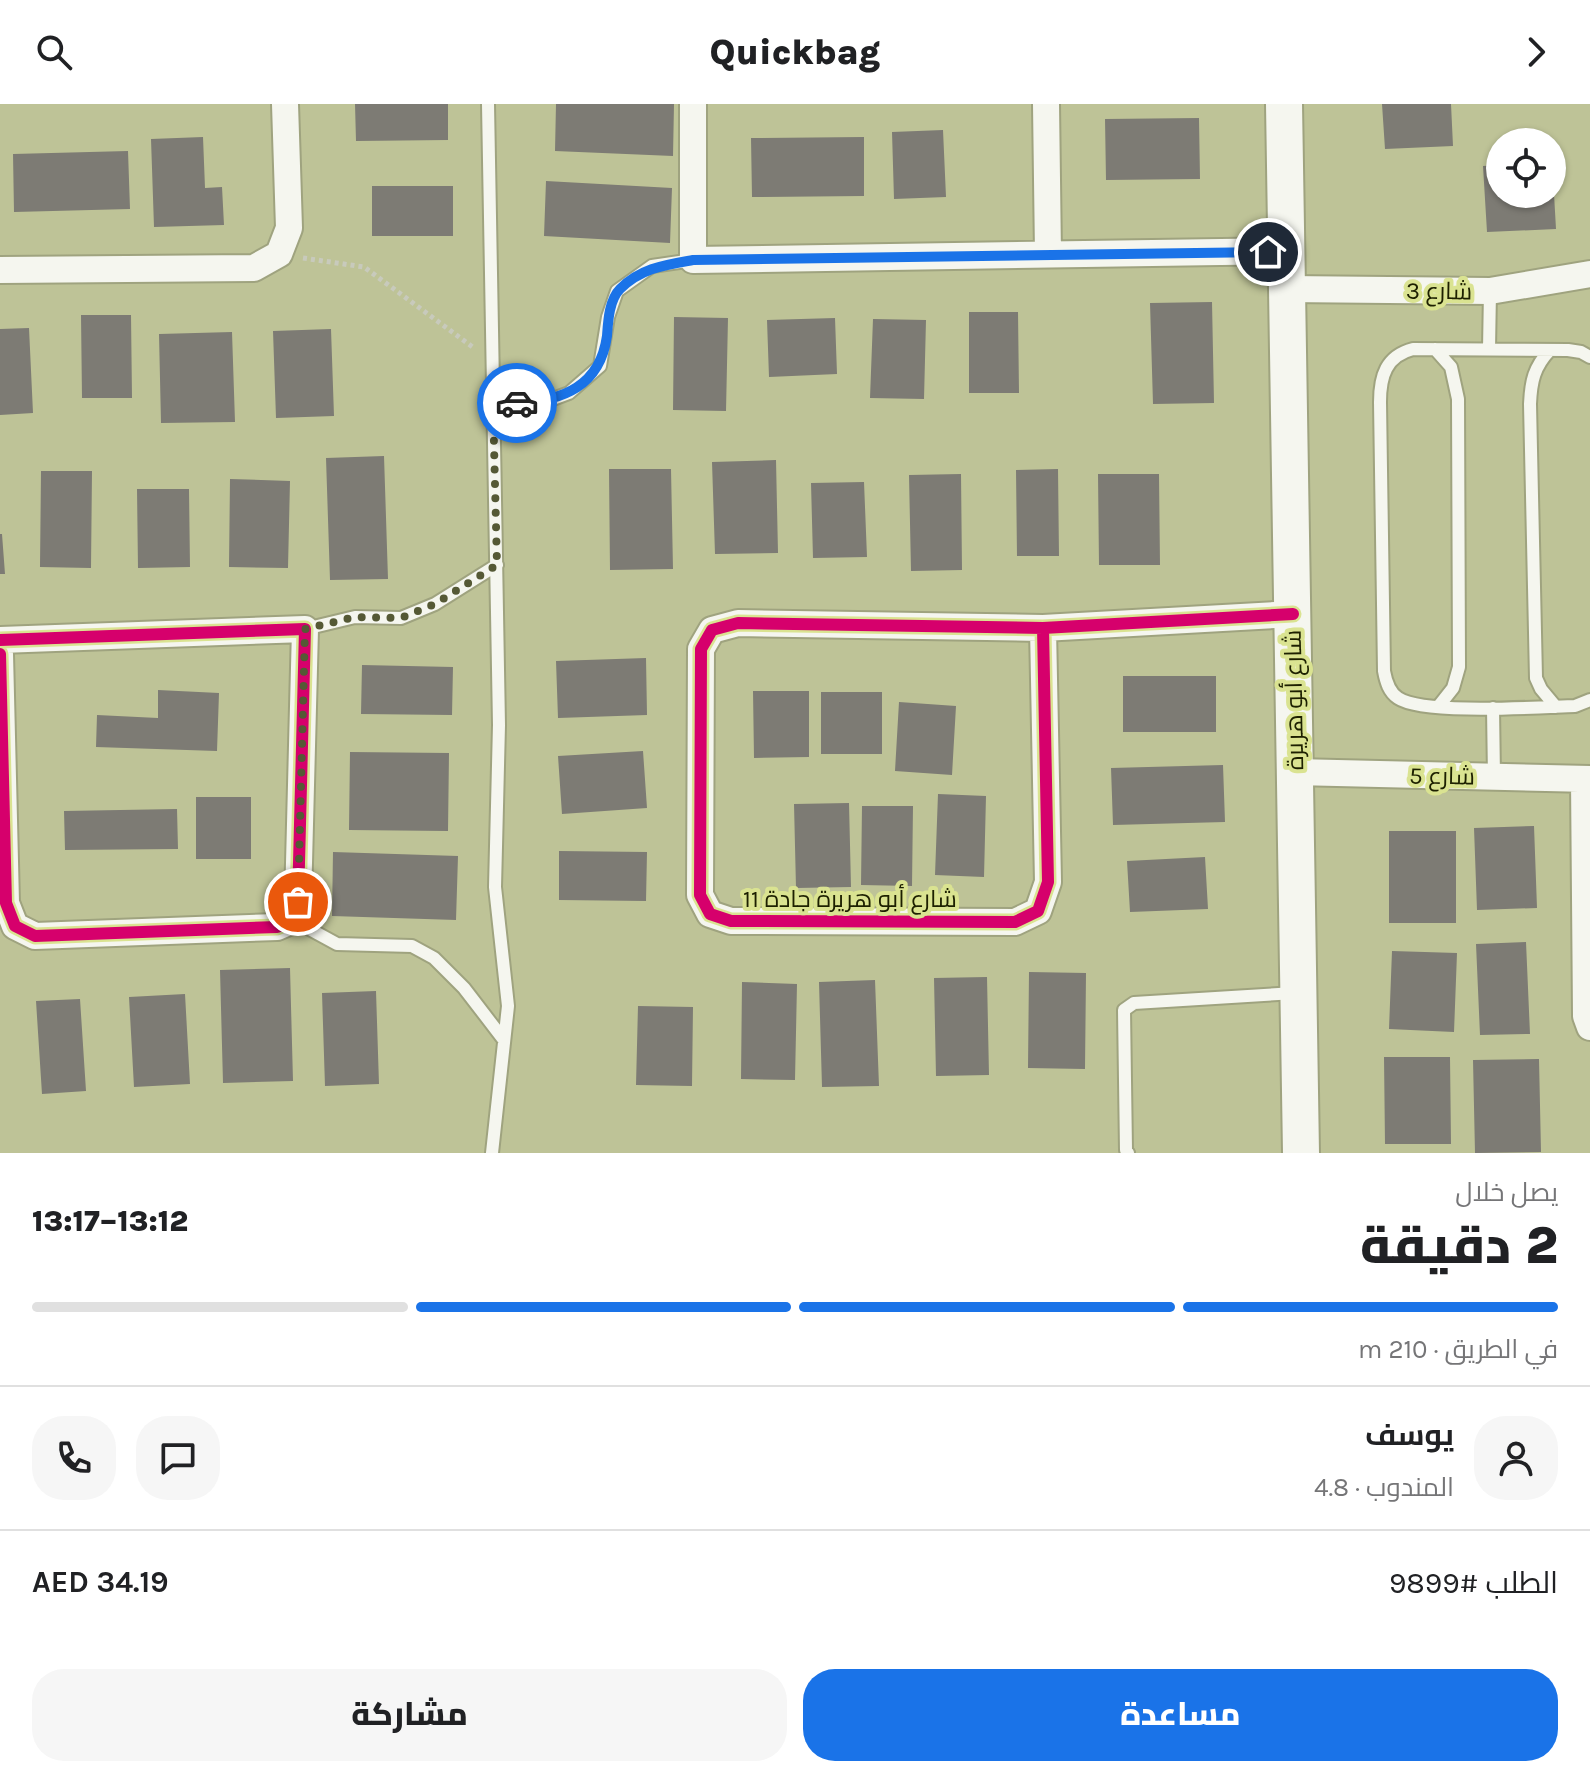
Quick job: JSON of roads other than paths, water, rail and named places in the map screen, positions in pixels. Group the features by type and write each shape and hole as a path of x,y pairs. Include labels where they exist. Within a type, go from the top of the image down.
{"street":[{"path":"0,270 254,268 279,254 289,228 285,104"},
{"path":"693,104 693,260 1287,251"},
{"path":"1046,104 1048,254"},
{"name":"شارع أبو هريرة","path":"1284,104 1301,1153"},
{"name":"شارع 3","path":"1287,289 1490,291 1590,274"},
{"name":"شارع أبو هريرة جادة 11","path":"1043,628 1048,882 1038,911 1015,922 731,921 710,914 700,895 701,649 712,630 738,623 1043,628 1293,614"},
{"path":"0,640 305,629 298,902 293,920 277,927 35,936 15,926 6,903 0,654"},
{"name":"شارع 5","path":"1295,772 1587,779"},
{"path":"1587,779 1586,1016 1590,1027"}],"lane":[{"path":"488,104 499,725 495,887 508,1006 492,1153"},
{"path":"493,404 545,402 569,393 600,366 608,317 617,291 652,266 693,260"},
{"path":"1489,349 1490,291"},
{"path":"1590,357 1581,352 1550,350 1413,349 1393,358 1383,374 1380,402 1384,671 1390,690 1401,700 1438,707 1556,707 1575,706 1590,700"},
{"path":"1435,349 1451,367 1458,399 1459,667 1453,688 1438,707"},
{"path":"1550,350 1534,371 1530,404 1536,678 1556,707"},
{"path":"305,629 355,617 401,618 435,604 497,565"},
{"path":"1493,708 1494,777"},
{"path":"293,920 337,944 412,946 434,958 464,988 504,1040"},
{"path":"1128,1153 1124,1010 1134,1003 1299,993"}]}
